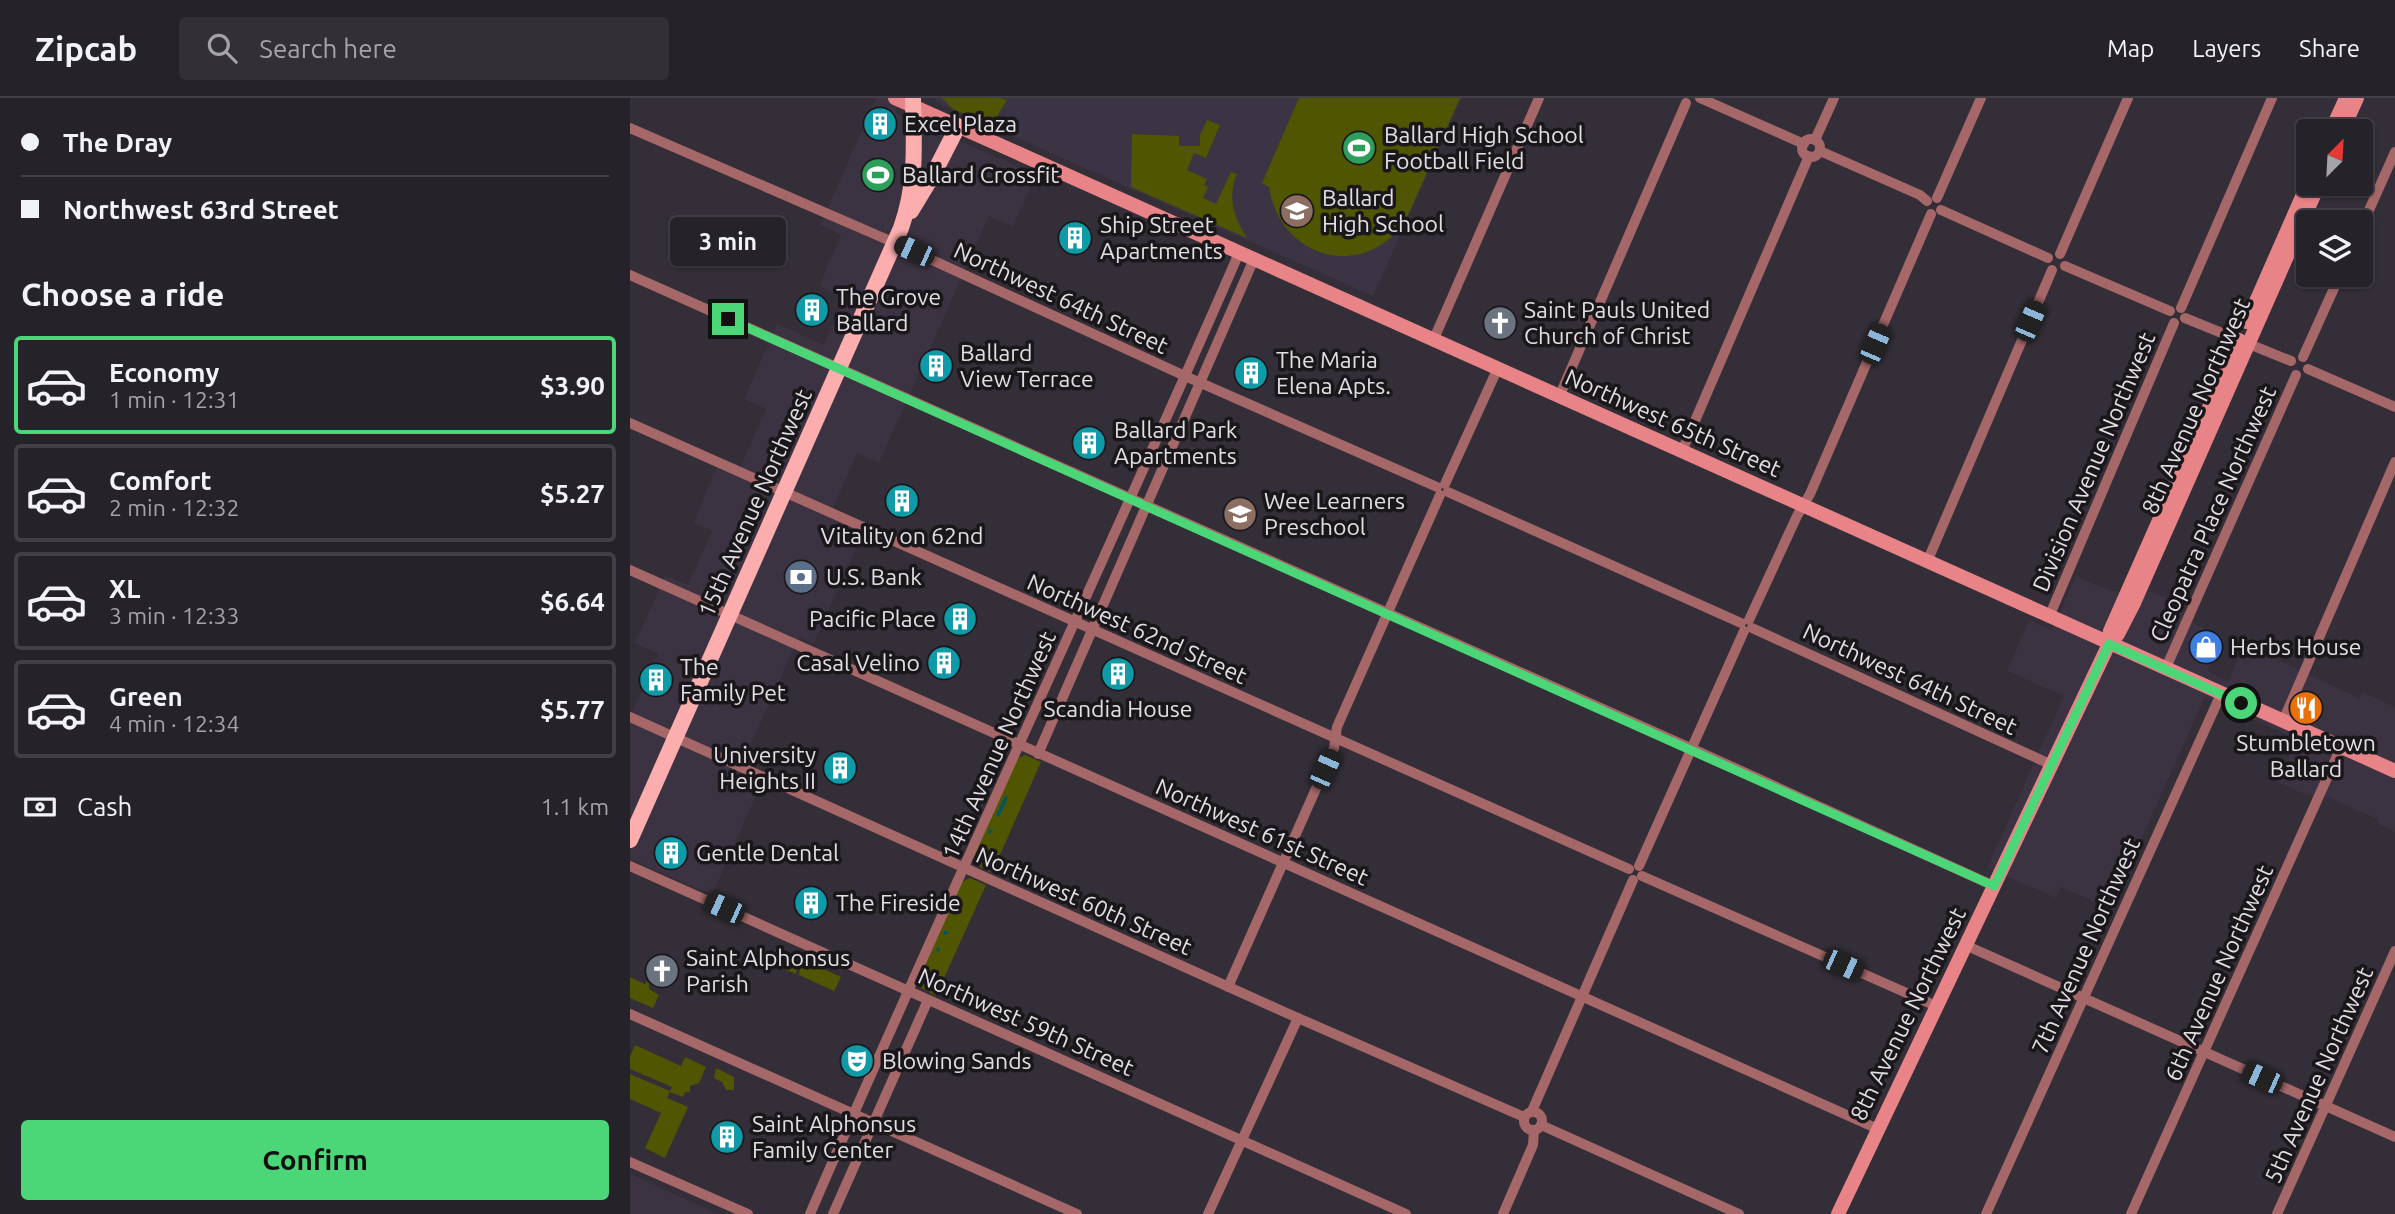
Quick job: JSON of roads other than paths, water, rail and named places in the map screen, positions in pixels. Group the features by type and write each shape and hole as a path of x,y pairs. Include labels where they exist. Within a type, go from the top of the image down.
{"main road":[{"name":"15th Avenue Northwest","path":"630,840 898,235 914,174 913,102"},
{"path":"898,235 958,126"}],"street":[{"name":"Northwest 65th Street","path":"895,98 913,102 958,126 1497,370 2395,771"},
{"path":"1433,341 1539,98"},
{"path":"1559,397 1683,101 1691,104 1699,98 1804,144"},
{"path":"1815,140 1834,98"},
{"path":"1932,199 1981,98"},
{"path":"2060,254 2128,98"},
{"path":"2179,312 2272,98"},
{"path":"2336,119 2346,98"},
{"path":"2347,119 2357,98"},
{"name":"Northwest 64th Street","path":"630,128 898,235 1185,376 1746,625 2052,765"},
{"path":"1808,139 1815,140 1820,145 1819,151 1808,156 1804,151 1804,144 1808,139"},
{"path":"1503,1214 1538,1128 1540,1117 1528,1114 1583,996 1746,625 1810,494 1936,212 1942,204 1819,151"},
{"path":"2369,210 2395,152"},
{"path":"1682,451 1808,156"},
{"name":"8th Avenue Northwest","path":"1838,1214 2109,644 2118,635 2134,603 2303,196"},
{"name":"8th Avenue Northwest","path":"2244,342 2313,196"},
{"path":"1936,212 2048,258"},
{"name":"14th Avenue Northwest","path":"810,1214 1239,253"},
{"path":"2054,253 2060,254 2064,258 2064,266 2059,271 2052,270 2048,265 2048,258 2054,253"},
{"name":"14th Avenue Northwest","path":"1038,754 1254,260"},
{"path":"2064,266 2291,361"},
{"path":"1927,562 2052,270"},
{"path":"630,275 1994,886"},
{"path":"2303,357 2335,287"},
{"name":"Division Avenue Northwest","path":"2049,617 2174,323 2170,317 2179,312"},
{"path":"2303,357 2308,362 2308,369 2305,374 2296,374 2290,368 2291,361 2303,357"},
{"path":"2308,369 2395,407"},
{"path":"1228,987 1334,748 1337,727 1497,370"},
{"name":"Cleopatra Place Northwest","path":"2165,670 2296,374"},
{"name":"Northwest 62nd Street","path":"630,423 1936,1006"},
{"path":"2283,721 2395,462"},
{"name":"Northwest 61st Street","path":"630,570 1878,1129"},
{"name":"7th Avenue Northwest","path":"1986,1214 2221,694"},
{"name":"Northwest 60th Street","path":"630,717 1298,1018 1528,1114"},
{"name":"6th Avenue Northwest","path":"2131,1214 2341,747"},
{"name":"Northwest 59th Street","path":"630,866 1406,1214"},
{"path":"1965,945 2395,1137"},
{"name":"5th Avenue Northwest","path":"2277,1214 2395,951"},
{"path":"833,1214 928,1000"},
{"path":"630,1014 1077,1214"},
{"path":"1208,1214 1298,1018"},
{"path":"1538,1128 1739,1214"},
{"path":"630,1162 748,1214"}],"waterway":[{"path":"998,815 1006,798"}],"place":[{"name":"Excel Plaza","path":"880,124"},
{"name":"Ballard High School Football Field","path":"1359,148"},
{"name":"Ballard Crossfit","path":"878,175"},
{"name":"Ballard High School","path":"1297,211"},
{"name":"Ship Street Apartments","path":"1075,238"},
{"name":"The Grove Ballard","path":"812,310"},
{"name":"Saint Pauls United Church of Christ","path":"1500,323"},
{"name":"Ballard View Terrace","path":"936,366"},
{"name":"The Maria Elena Apts.","path":"1251,373"},
{"name":"Ballard Park Apartments","path":"1089,443"},
{"name":"Vitality on 62nd","path":"902,501"},
{"name":"Wee Learners Preschool","path":"1240,514"},
{"name":"U.S. Bank","path":"801,577"},
{"name":"Pacific Place","path":"960,619"},
{"name":"Herbs House","path":"2206,647"},
{"name":"Casal Velino","path":"944,663"},
{"name":"Scandia House","path":"1118,674"},
{"name":"The Family Pet","path":"656,680"},
{"name":"Stumbletown Ballard","path":"2306,708"},
{"name":"University Heights II","path":"840,768"},
{"name":"Gentle Dental","path":"671,853"},
{"name":"The Fireside","path":"811,903"},
{"name":"Saint Alphonsus Parish","path":"662,971"},
{"name":"Blowing Sands","path":"857,1061"},
{"name":"Saint Alphonsus Family Center","path":"727,1137"}]}
